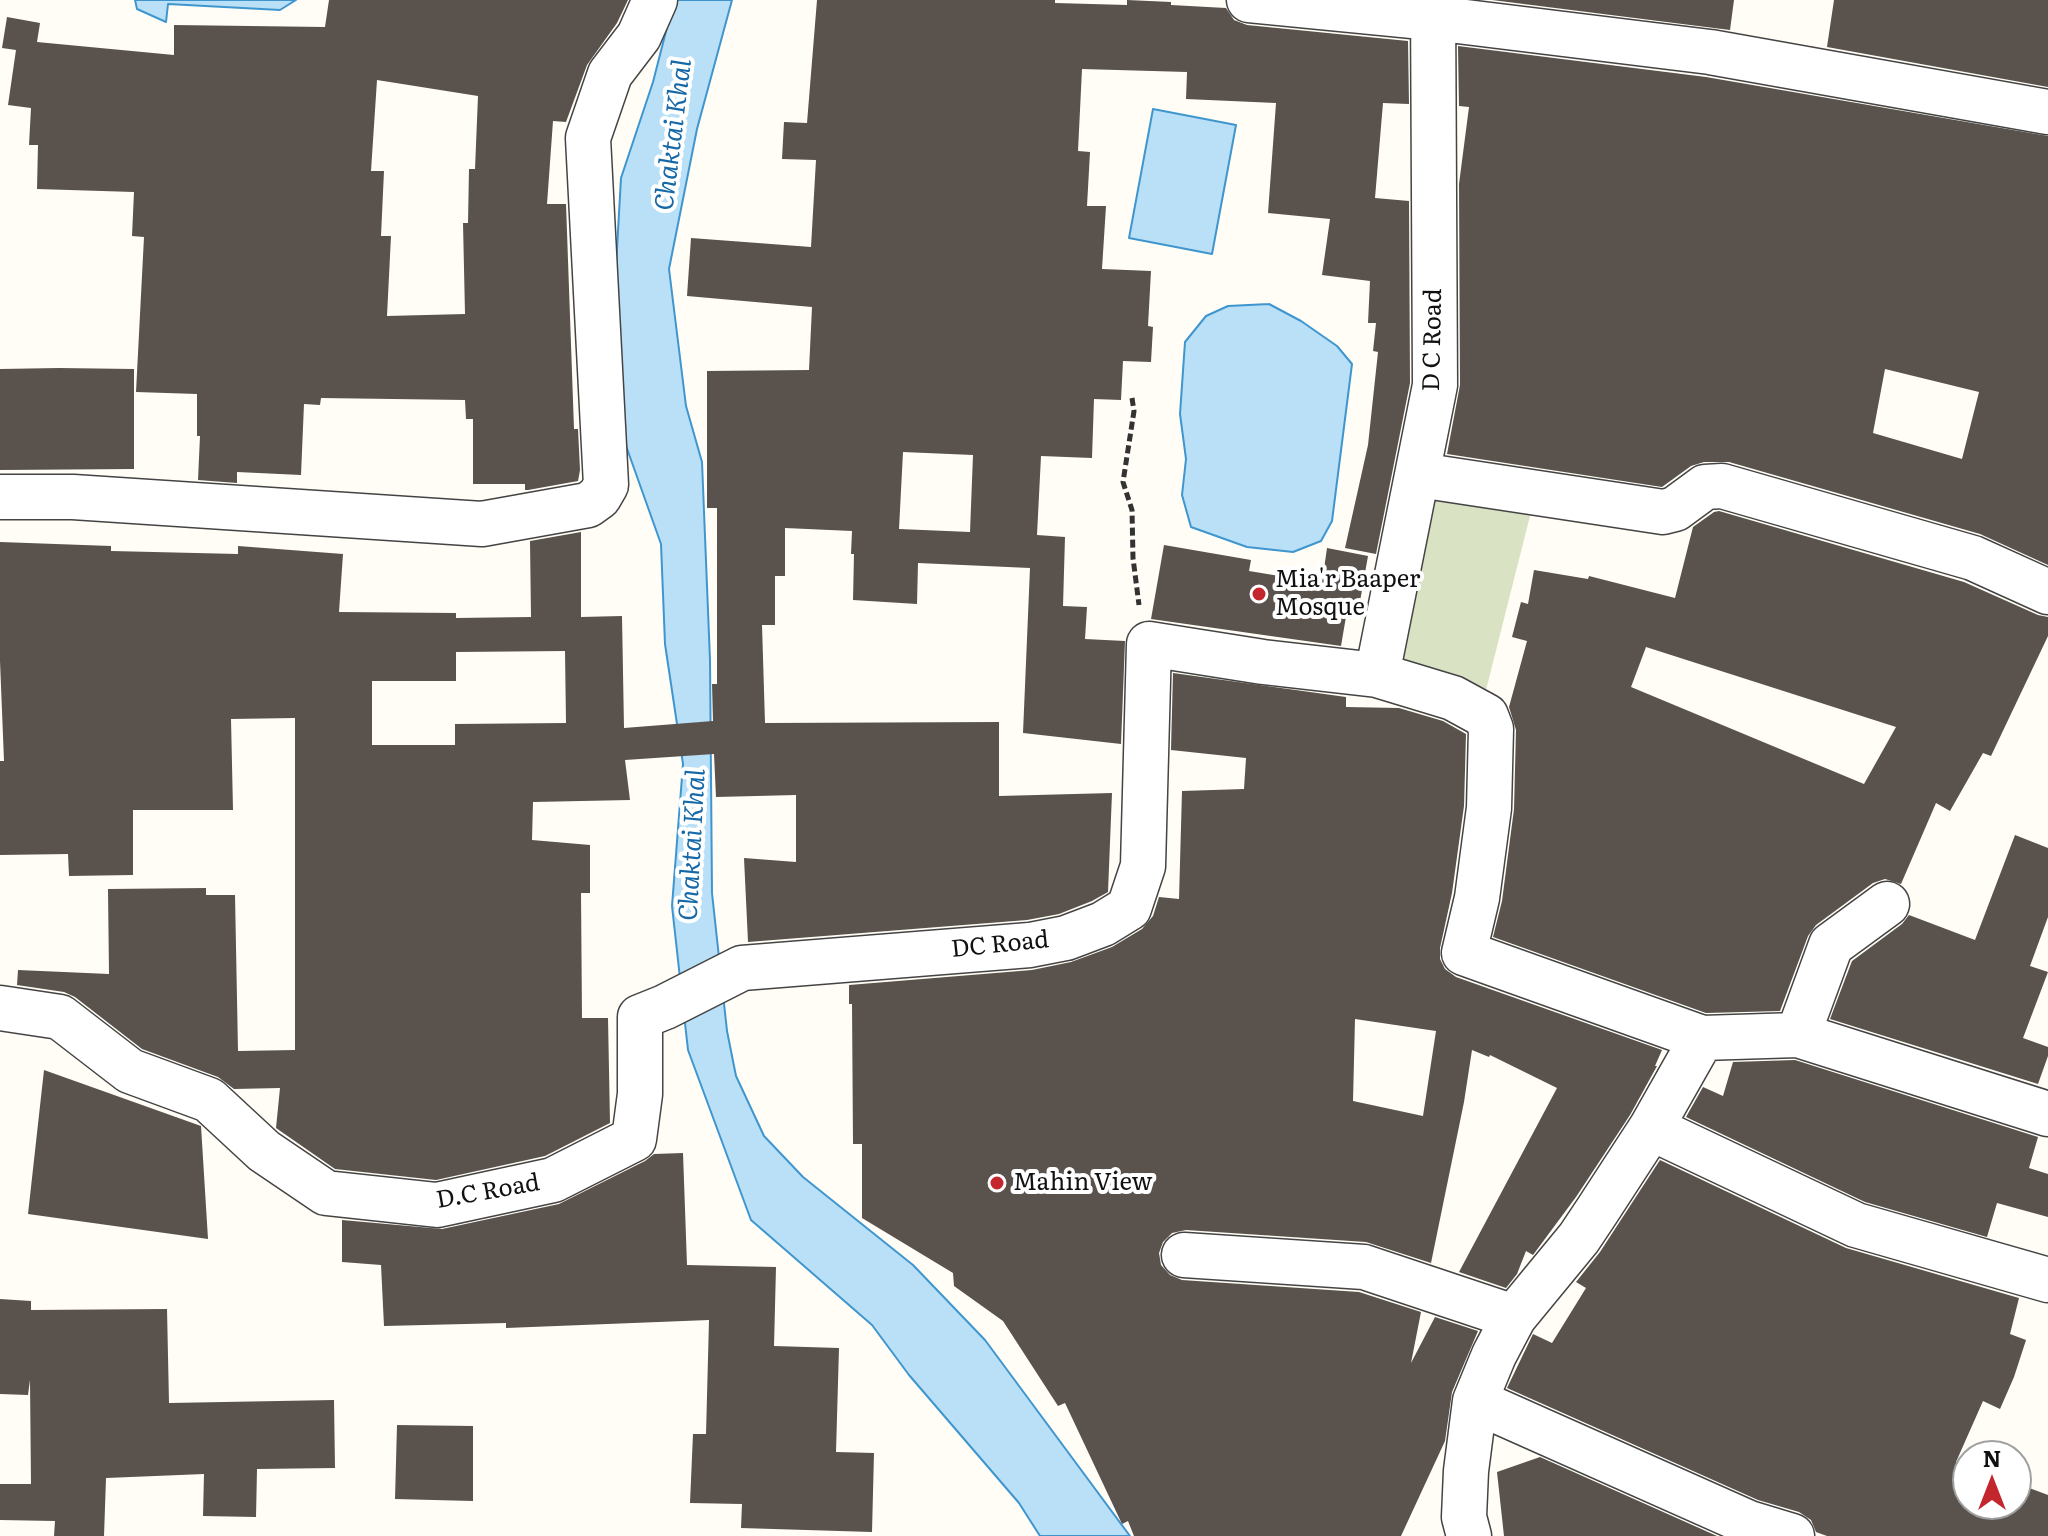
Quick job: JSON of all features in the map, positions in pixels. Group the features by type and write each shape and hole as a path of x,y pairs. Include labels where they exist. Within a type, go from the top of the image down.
{"street":[{"path":"0,497 73,497 482,524 588,505 599,497 606,485 588,138 610,74 639,36 655,0"},
{"path":"1249,0 1433,9 1710,52 2048,112"},
{"name":"D C Road","path":"1377,675 1435,385 1433,9"},
{"path":"1419,475 1663,512 1675,509 1705,487 1722,486 1973,558 2048,592"},
{"path":"1149,644 1263,662 1377,675 1472,706 1486,716 1491,729 1489,808 1477,898 1464,953 1702,1038 1798,1035 2048,1114"},
{"name":"DC Road","path":"665,1007 742,968 1030,945 1066,938 1103,924 1129,908 1143,866 1149,644"},
{"path":"1798,1035 1831,945 1887,904"},
{"name":"D.C Road","path":"0,1008 60,1017 130,1071 209,1100 264,1151 326,1193 437,1205 553,1180 634,1139 640,1094 640,1017 665,1007"},
{"path":"1469,1536 1464,1517 1466,1471 1475,1401 1494,1355 1514,1317 1579,1238 1651,1128 1702,1038"},
{"path":"1651,1128 1856,1225 2048,1280"},
{"path":"1184,1255 1364,1267 1514,1317"},
{"path":"1475,1401 1749,1523 1792,1536"}],"path":[{"path":"1132,398 1134,411 1123,482 1132,510 1139,624 1149,644"}],"green space":[{"path":"1431,487 1531,512 1485,694 1385,669"}],"water":[{"path":"135,0 296,0 280,10 168,4 166,22 137,9"},
{"name":"Chaktai Khal","path":"674,0 732,0 697,129 669,269 686,406 702,462 710,660 712,893 727,1031 736,1076 764,1136 803,1177 913,1265 985,1340 1130,1536 1040,1536 1019,1503 909,1375 872,1325 751,1220 688,1050 672,906 683,764 665,644 661,544 625,443 613,319 621,178 653,82"},
{"path":"1153,109 1236,125 1212,254 1129,238"},
{"path":"1269,304 1337,346 1352,364 1332,521 1321,541 1293,552 1247,547 1191,527 1182,495 1186,459 1180,414 1185,342 1206,316 1228,306"}],"building":[{"path":"329,0 628,0 617,23 587,65 566,122 553,121 547,204 566,204 574,429 578,429 580,470 578,481 528,490 525,490 525,484 473,484 473,419 466,419 465,400 321,398 320,405 304,404 301,475 237,472 237,483 198,480 200,436 197,436 197,394 136,392 144,237 132,236 134,192 37,189 38,145 29,145 31,108 8,105 16,50 2,48 7,17 40,23 37,42 174,55 174,25 325,27","holes":["377,80 478,96 475,169 469,169 468,223 463,223 465,314 387,316 391,236 381,236 384,171 371,171"]},
{"path":"817,0 1055,0 1055,3 1127,5 1127,0 1171,2 1171,5 1226,8 1234,20 1247,25 1408,41 1409,104 1383,103 1375,198 1409,201 1410,383 1376,554 1345,548 1368,445 1378,352 1373,351 1376,323 1368,323 1370,281 1322,275 1330,219 1268,213 1276,103 1186,99 1187,72 1082,69 1078,151 1090,152 1087,206 1106,206 1102,269 1151,271 1148,326 1153,327 1151,362 1123,361 1121,400 1094,399 1092,458 1041,456 1037,535 1065,537 1063,606 1087,607 1085,639 1125,641 1121,744 1023,733 1030,568 918,563 917,604 853,600 852,531 785,528 785,576 775,576 775,625 762,625 765,723 999,722 999,796 1112,793 1108,892 1059,914 1027,920 748,942 744,858 796,862 796,795 716,797 714,754 625,760 630,800 533,802 532,840 590,845 590,893 581,893 582,1018 608,1018 610,1123 545,1156 436,1180 335,1169 276,1128 280,1088 234,1089 218,1077 142,1049 75,997 64,992 17,985 18,970 109,974 108,889 206,888 206,895 235,895 238,1051 295,1050 295,718 231,719 233,810 133,810 133,875 69,876 68,854 0,855 0,761 4,761 0,542 111,546 111,551 238,554 238,546 343,554 339,612 456,613 456,618 531,617 530,541 581,532 581,617 622,616 624,728 713,721 712,684 717,684 717,508 707,508 707,371 809,370 812,307 687,296 691,238 811,247 816,160 782,159 784,122 807,123","holes":["903,452 973,455 970,532 899,529","565,651 566,723 455,724 455,745 372,745 372,681 456,681 456,652"]},
{"path":"1492,0 1734,0 1730,30"},
{"path":"1834,0 2048,0 2048,87 1827,47"},
{"path":"1458,46 1706,77 2048,136 2048,565 1980,534 1729,462 1704,462 1691,466 1662,487 1447,454 1460,385 1459,184 1469,107 1459,106","holes":["1885,369 1979,392 1962,459 1873,433"]},
{"path":"0,369 134,369 134,469 0,470"},
{"path":"1714,512 1964,582 2048,617 2048,636 1991,756 1983,753 1950,811 1936,803 1901,884 1885,879 1873,883 1816,925 1808,936 1780,1011 1706,1013 1493,937 1502,901 1514,809 1516,730 1509,707 1527,641 1512,637 1521,602 1528,604 1534,570 1588,579 1589,576 1675,598 1693,527","holes":["1646,647 1896,727 1864,784 1631,687"]},
{"name":"Mia'r Baaper Mosque","path":"1164,545 1251,560 1249,571 1322,583 1327,548 1368,556 1359,607 1348,605 1341,646 1151,619"},
{"path":"1173,673 1346,697 1346,707 1399,708 1443,721 1466,734 1464,806 1452,893 1440,948 1440,959 1445,969 1456,977 1662,1050 1657,1066 1630,1115 1533,1255 1526,1251 1517,1274 1506,1288 1459,1272 1557,1088 1490,1055 1472,1050 1431,1263 1366,1242 1186,1230 1172,1233 1163,1242 1159,1253 1161,1265 1170,1275 1182,1280 1359,1292 1421,1312 1411,1363 1435,1317 1478,1331 1452,1392 1445,1441 1401,1536 1134,1536 1128,1521 1122,1524 1065,1403 1058,1406 1003,1321 954,1286 953,1273 862,1218 862,1144 853,1144 852,1004 849,1004 849,985 1032,970 1071,962 1112,947 1142,929 1153,916 1159,897 1179,899 1182,791 1244,789 1246,758 1171,750","holes":["1355,1019 1436,1031 1423,1116 1353,1101"]},
{"path":"2015,835 2048,848 2048,917 2030,966 2048,972 2023,1038 2048,1047 2038,1084 1830,1019 1852,961 1902,924 1909,915 1975,940"},
{"path":"1795,1060 2038,1137 2029,1168 2048,1174 2048,1217 1997,1203 1987,1237 1865,1202 1686,1117 1703,1087 1723,1096 1733,1062"},
{"path":"44,1070 201,1126 208,1239 28,1214"},
{"path":"683,1153 687,1265 776,1267 774,1346 839,1348 836,1452 874,1453 872,1532 741,1528 742,1504 690,1503 693,1434 706,1434 709,1320 506,1328 506,1323 384,1326 381,1265 342,1262 342,1220 442,1229 559,1204 654,1154"},
{"path":"1660,1160 1846,1248 2019,1298 2010,1334 2026,1340 2000,1409 1983,1401 1966,1440 1952,1440 1952,1520 2032,1520 2032,1489 2048,1495 2048,1536 1827,1536 1816,1532 1811,1520 1799,1512 1758,1500 1507,1388 1533,1334 1552,1343 1586,1288 1576,1282 1600,1252"},
{"path":"0,1299 31,1301 31,1310 167,1309 169,1403 334,1400 335,1468 257,1469 256,1517 203,1516 204,1474 106,1478 104,1536 54,1536 55,1521 0,1520 0,1484 31,1484 30,1380 28,1395 0,1394"},
{"path":"397,1425 473,1426 473,1501 395,1499"},
{"path":"1540,1457 1717,1536 1504,1536 1497,1472"}],"place":[{"name":"Mia'r Baaper Mosque","path":"1259,594"},
{"name":"Mahin View","path":"997,1183"}]}
